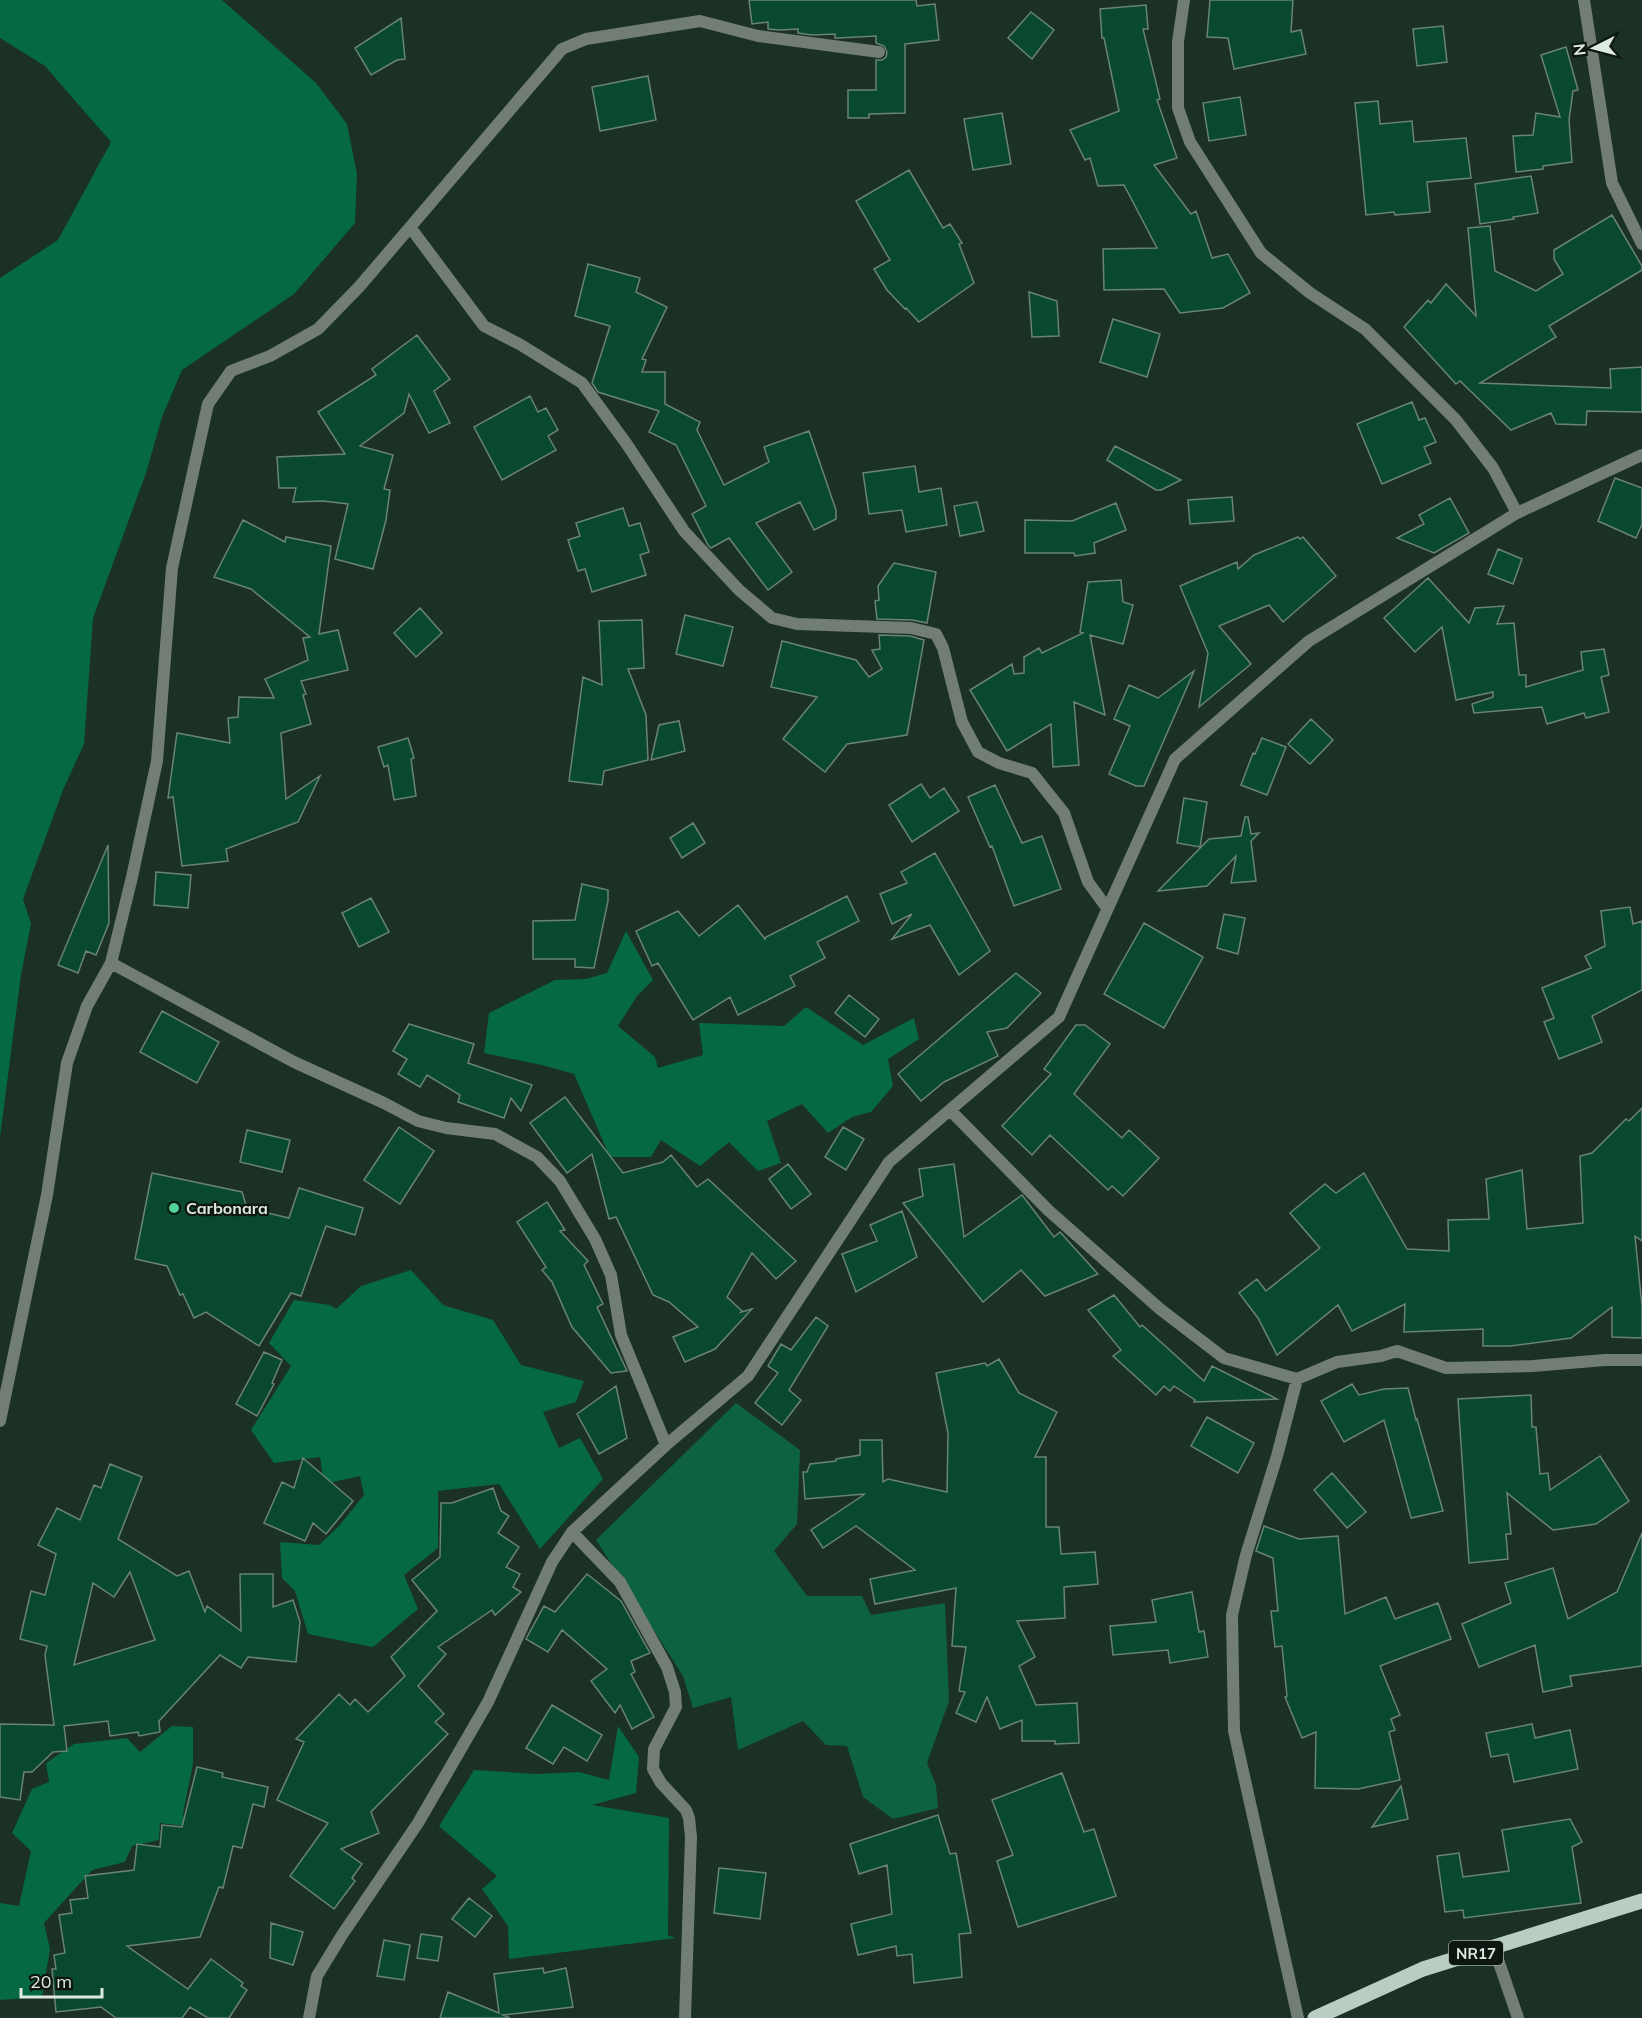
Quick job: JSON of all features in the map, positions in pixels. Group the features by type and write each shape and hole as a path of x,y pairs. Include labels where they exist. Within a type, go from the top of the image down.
{"main road":[{"name":"NR17","path":"1315,2018 1423,1969 1642,1901"}],"street":[{"path":"1184,0 1178,42 1178,108 1190,142 1261,253 1310,293 1365,329 1456,420 1493,468 1517,513"},
{"path":"1584,0 1612,183 1642,243"},
{"path":"0,1421 47,1195 67,1063 87,1006 111,963 157,762 172,568 208,404 231,371 270,356 318,329 359,287 562,49 586,39 700,21 758,36 879,52"},
{"path":"410,227 484,326 521,345 582,383 626,443 684,531 739,591 772,618 797,624 911,628 936,634 963,722 978,752 999,763 1032,773 1064,813 1088,882 1107,908"},
{"path":"309,2018 317,1976 418,1823 488,1702 552,1563 572,1532 666,1445 748,1376 889,1162 1059,1017 1175,759 1310,641 1517,513 1642,455"},
{"path":"111,963 294,1062 418,1121 446,1128 495,1134 537,1157 560,1181 599,1248 611,1275 621,1335 666,1445"},
{"path":"950,1110 1048,1210 1160,1309 1224,1358 1297,1378 1337,1362 1381,1356 1397,1351 1446,1368 1642,1360"},
{"path":"1297,1378 1277,1456 1246,1555 1232,1616 1234,1731 1299,2018"},
{"path":"572,1532 620,1582 667,1667 675,1692 676,1707 654,1749 653,1769 661,1783 686,1810 689,1818 691,1837 685,2018"},
{"path":"1494,1948 1518,2018"}],"green space":[{"path":"0,0 222,0 316,83 347,124 357,174 355,223 294,294 182,370 162,417 146,473 93,618 84,744 63,790 23,899 31,924 21,975 0,1137 0,278 58,240 111,142 45,66 0,38"},
{"path":"626,931 653,980 637,996 618,1026 655,1057 658,1068 703,1055 699,1023 784,1026 806,1007 863,1045 914,1018 919,1039 888,1059 893,1086 871,1112 852,1117 828,1133 802,1104 767,1121 781,1163 758,1171 729,1142 700,1166 661,1140 651,1157 610,1157 574,1074 484,1053 489,1013 555,980 586,979 607,973"},
{"path":"411,1270 443,1305 493,1320 521,1365 584,1381 576,1402 543,1412 559,1448 580,1438 603,1479 540,1549 499,1484 438,1491 438,1548 404,1575 418,1609 373,1647 308,1634 295,1591 282,1578 280,1542 319,1545 339,1526 364,1495 360,1476 324,1484 320,1457 274,1463 251,1430 291,1366 269,1343 294,1300 330,1305 336,1309 361,1286"},
{"path":"736,1403 800,1450 797,1524 774,1551 807,1596 862,1596 871,1615 945,1603 949,1701 927,1763 936,1785 938,1808 893,1819 863,1797 847,1746 826,1745 803,1721 738,1750 731,1697 693,1708 683,1676 596,1540"},
{"path":"172,1726 193,1727 193,1764 183,1813 185,1826 160,1823 159,1840 132,1846 125,1862 92,1870 44,1923 50,1949 42,1997 0,2000 0,1903 19,1906 31,1851 12,1833 32,1789 49,1782 46,1763 74,1744 127,1738 140,1752"},
{"path":"618,1726 639,1757 636,1793 592,1805 669,1818 668,1935 676,1938 509,1959 508,1926 482,1889 497,1876 439,1826 474,1770 537,1774 579,1772 609,1780"}],"building":[{"path":"749,0 916,0 917,6 935,4 939,40 905,44 905,113 869,114 869,118 848,118 848,90 876,90 876,60 882,60 886,57 887,52 884,46 876,43 876,36 835,38 835,34 798,33 798,29 768,29 768,22 752,24"},
{"path":"1210,0 1293,0 1291,32 1301,30 1306,54 1234,69 1228,38 1207,37"},
{"path":"1146,5 1148,29 1143,29 1160,99 1157,100 1177,158 1154,165 1191,214 1196,211 1212,258 1228,254 1250,293 1223,308 1180,313 1164,289 1104,290 1103,249 1157,248 1124,185 1098,186 1090,158 1085,160 1070,130 1119,111 1104,38 1102,38 1100,9"},
{"path":"1031,12 1054,30 1032,59 1008,38"},
{"path":"401,18 405,59 397,60 371,75 355,48"},
{"path":"1443,26 1447,62 1417,66 1413,29"},
{"path":"1566,47 1578,90 1573,91 1569,120 1572,162 1516,172 1513,136 1533,135 1536,113 1560,117 1541,55"},
{"path":"648,76 656,120 600,131 592,87"},
{"path":"1240,97 1246,135 1209,141 1203,103"},
{"path":"1378,101 1380,124 1412,121 1414,142 1466,138 1471,178 1427,182 1430,212 1366,215 1355,103"},
{"path":"1002,113 1011,164 973,170 964,119"},
{"path":"909,170 943,228 950,224 962,243 959,244 974,283 919,322 887,290 874,269 890,260 856,201"},
{"path":"1531,176 1538,213 1480,224 1475,184"},
{"path":"1612,215 1642,266 1642,270 1549,326 1556,337 1480,383 1611,388 1610,369 1642,367 1642,412 1587,411 1586,425 1556,424 1551,413 1511,430 1460,381 1456,384 1404,327 1428,300 1431,303 1446,284 1476,316 1468,228 1490,226 1495,271 1536,291 1563,274 1554,259 1554,250"},
{"path":"588,264 640,278 636,292 667,307 642,359 646,360 642,372 665,372 665,404 700,422 697,430 724,485 769,462 764,447 809,431 836,510 836,519 814,530 800,502 756,523 792,572 768,590 729,538 711,548 708,545 692,514 706,506 676,445 649,432 659,411 598,392 592,383 610,326 575,316"},
{"path":"1029,292 1057,301 1059,336 1032,337"},
{"path":"1113,319 1160,334 1147,377 1100,362"},
{"path":"417,335 450,379 434,391 450,423 429,433 409,394 404,413 360,446 393,455 384,489 390,490 386,520 373,569 335,559 348,504 323,501 293,502 296,488 279,488 277,457 345,454 318,412 376,375 372,369"},
{"path":"530,396 538,412 546,408 558,430 548,436 556,450 502,480 474,427"},
{"path":"1412,402 1419,420 1425,418 1436,442 1424,447 1431,463 1382,484 1357,424"},
{"path":"1115,446 1181,480 1161,490 1156,490 1107,460"},
{"path":"915,466 919,492 941,488 947,525 906,532 902,510 869,514 863,473"},
{"path":"1615,478 1642,488 1642,524 1636,538 1598,521"},
{"path":"1232,497 1234,521 1190,524 1188,500"},
{"path":"1450,498 1469,533 1434,553 1397,538 1424,524 1419,515"},
{"path":"977,502 984,531 960,536 954,506"},
{"path":"1116,503 1126,530 1094,543 1095,553 1075,556 1074,553 1025,553 1025,520 1072,521"},
{"path":"623,508 629,526 640,523 649,552 640,555 646,575 592,592 585,569 578,571 568,540 580,536 576,523"},
{"path":"243,520 285,542 286,537 331,546 319,634 338,630 348,670 301,681 306,694 303,695 311,724 281,733 286,799 320,776 298,822 226,849 228,861 182,866 173,797 168,798 177,733 230,743 228,718 238,717 239,697 274,698 265,679 308,660 303,638 310,637 251,589 214,577"},
{"path":"1298,537 1300,539 1303,537 1336,576 1283,622 1269,605 1219,626 1251,664 1199,707 1208,653 1180,586 1237,562 1238,569 1254,555"},
{"path":"1498,549 1522,559 1513,584 1488,574"},
{"path":"894,563 936,572 927,623 877,619 875,601 879,600 878,586"},
{"path":"1428,578 1469,623 1475,608 1504,606 1497,624 1514,623 1519,675 1526,675 1526,687 1583,670 1581,652 1604,649 1609,675 1601,677 1609,712 1586,718 1584,713 1547,724 1542,707 1474,713 1472,704 1493,697 1493,692 1456,700 1442,627 1415,652 1384,618"},
{"path":"1121,580 1123,602 1133,605 1123,644 1090,635 1105,715 1074,702 1079,765 1053,767 1051,724 1007,751 970,690 1012,664 1014,674 1024,673 1024,657 1039,648 1042,653 1083,633 1080,632 1088,582"},
{"path":"420,608 442,633 416,657 394,633"},
{"path":"685,615 733,627 723,666 676,654"},
{"path":"642,620 644,668 628,669 646,715 648,760 604,771 602,785 569,781 583,677 602,685 599,621"},
{"path":"879,635 910,636 924,640 907,735 847,744 825,772 783,739 817,697 771,687 782,641 856,660 869,677 882,669 872,650 880,649"},
{"path":"1194,671 1144,786 1136,786 1109,774 1130,726 1114,719 1129,685 1158,698"},
{"path":"1311,719 1333,740 1310,764 1288,744"},
{"path":"679,721 685,751 651,760 659,725"},
{"path":"408,738 414,758 411,759 416,796 394,800 388,765 384,767 378,747"},
{"path":"1262,738 1286,747 1267,795 1241,785 1253,753 1255,754"},
{"path":"921,784 930,798 944,788 959,811 912,842 889,805"},
{"path":"995,785 1022,843 1042,836 1061,889 1014,906 992,846 990,847 968,797"},
{"path":"1184,798 1207,802 1200,847 1177,843"},
{"path":"1245,817 1248,817 1251,834 1259,833 1251,841 1256,881 1231,883 1236,856 1207,886 1158,891 1209,839 1241,836"},
{"path":"693,823 705,843 682,858 670,838"},
{"path":"108,845 109,923 96,955 86,951 78,973 58,965"},
{"path":"935,853 990,951 959,975 930,925 892,939 912,914 892,924 880,894 907,883 901,872"},
{"path":"156,872 191,875 188,908 154,905"},
{"path":"582,884 608,890 608,901 594,968 575,967 575,959 533,959 533,921 575,920"},
{"path":"847,896 859,921 817,942 825,958 790,976 795,986 738,1015 730,997 693,1020 658,963 652,966 636,931 678,911 699,936 738,905 765,939"},
{"path":"371,898 389,932 359,947 342,913"},
{"path":"1630,907 1633,924 1642,921 1642,990 1592,1016 1602,1042 1559,1059 1544,1022 1554,1018 1542,988 1591,968 1585,956 1605,946 1601,911"},
{"path":"1224,914 1245,918 1238,954 1217,948"},
{"path":"1144,923 1203,957 1164,1028 1104,994"},
{"path":"1016,973 1041,993 1007,1028 987,1032 998,1056 944,1082 921,1101 898,1074"},
{"path":"849,995 879,1019 865,1037 835,1013"},
{"path":"162,1011 219,1042 197,1083 140,1052"},
{"path":"409,1024 474,1044 468,1063 532,1085 521,1111 511,1098 504,1118 458,1102 460,1095 427,1075 420,1087 398,1074 407,1059 393,1051"},
{"path":"1076,1025 1085,1025 1110,1044 1074,1094 1122,1138 1129,1130 1159,1158 1123,1196 1112,1186 1108,1190 1050,1135 1032,1155 1002,1126 1051,1074 1044,1069"},
{"path":"565,1097 623,1173 663,1162 671,1155 697,1187 708,1179 796,1261 776,1279 752,1253 727,1297 741,1312 752,1309 715,1349 685,1362 673,1337 698,1327 669,1302 653,1295 616,1217 609,1219 592,1154 567,1173 530,1123"},
{"path":"1642,1108 1642,1241 1635,1236 1642,1306 1642,1338 1612,1337 1612,1307 1571,1338 1510,1346 1483,1346 1483,1329 1404,1332 1405,1304 1352,1331 1338,1305 1277,1355 1258,1318 1239,1293 1257,1279 1266,1291 1320,1248 1290,1213 1325,1184 1336,1193 1364,1173 1407,1249 1449,1251 1448,1220 1489,1219 1486,1179 1522,1170 1527,1229 1583,1223 1580,1156 1592,1153 1626,1119 1629,1121"},
{"path":"399,1127 434,1151 400,1204 364,1180"},
{"path":"843,1127 864,1139 846,1170 825,1157"},
{"path":"247,1130 290,1140 282,1172 240,1162"},
{"path":"788,1164 811,1194 791,1209 769,1179"},
{"path":"954,1164 964,1237 1022,1195 1054,1237 1060,1232 1098,1274 1045,1296 1021,1270 983,1302 903,1203 923,1196 919,1169"},
{"path":"152,1173 242,1192 247,1208 289,1218 299,1188 363,1208 355,1235 326,1226 301,1296 291,1293 259,1346 206,1312 194,1318 183,1294 180,1295 167,1266 135,1259"},
{"path":"547,1202 565,1230 560,1231 588,1261 584,1265 603,1304 597,1307 627,1371 611,1373 572,1327 552,1282 542,1270 546,1267 517,1222"},
{"path":"902,1211 917,1257 856,1292 842,1254 877,1241 870,1225"},
{"path":"1114,1295 1140,1327 1142,1325 1204,1381 1212,1366 1277,1399 1194,1402 1195,1400 1174,1386 1170,1391 1164,1386 1156,1395 1113,1356 1121,1350 1088,1310"},
{"path":"816,1317 828,1326 789,1390 801,1400 782,1425 755,1403 778,1373 768,1366 781,1344 791,1350"},
{"path":"264,1352 282,1360 272,1383 274,1384 257,1416 236,1404"},
{"path":"999,1359 1019,1393 1057,1412 1035,1457 1046,1457 1046,1527 1059,1527 1061,1554 1095,1552 1098,1584 1064,1587 1065,1618 1017,1621 1035,1657 1019,1666 1036,1705 1077,1703 1079,1743 1055,1744 1055,1741 1022,1741 1022,1720 1000,1729 987,1697 976,1722 956,1713 965,1692 959,1691 966,1647 952,1646 956,1588 875,1604 870,1579 915,1570 856,1526 823,1548 811,1530 865,1494 805,1499 803,1472 807,1472 810,1464 860,1455 860,1440 882,1440 883,1482 888,1479 947,1492 948,1433 936,1373 985,1363 987,1366"},
{"path":"1352,1384 1359,1395 1384,1389 1408,1388 1443,1511 1411,1518 1384,1420 1344,1442 1321,1401"},
{"path":"616,1386 627,1438 599,1454 577,1414"},
{"path":"1531,1395 1532,1427 1536,1427 1540,1474 1548,1473 1550,1490 1600,1456 1629,1501 1596,1524 1553,1530 1507,1493 1511,1534 1506,1534 1508,1559 1469,1563 1458,1399"},
{"path":"1207,1417 1254,1443 1238,1473 1191,1446"},
{"path":"303,1458 353,1501 326,1534 313,1523 305,1541 264,1523 282,1482 294,1488"},
{"path":"110,1464 142,1477 118,1539 177,1576 189,1571 205,1612 207,1606 241,1631 240,1574 273,1574 273,1607 293,1600 300,1622 296,1662 248,1657 241,1668 220,1655 159,1721 160,1732 139,1736 138,1732 110,1736 108,1721 64,1726 67,1751 53,1752 32,1772 24,1772 20,1800 0,1797 0,1724 54,1725 45,1655 47,1646 20,1639 31,1591 45,1595 56,1554 38,1545 57,1508 80,1520 94,1485 101,1488","holes":["130,1572 155,1640 74,1665 93,1583 114,1597"]},
{"path":"1332,1473 1366,1512 1347,1528 1314,1490"},
{"path":"493,1488 501,1511 509,1516 498,1533 519,1547 506,1567 520,1574 513,1587 521,1592 495,1615 492,1610 438,1647 446,1654 418,1686 444,1714 435,1722 448,1734 371,1812 379,1833 341,1849 362,1864 352,1878 355,1881 334,1909 290,1876 328,1823 277,1800 304,1742 296,1739 339,1694 350,1705 355,1699 368,1712 405,1676 391,1657 437,1611 412,1580 440,1557 441,1503 452,1503"},
{"path":"1264,1526 1299,1539 1338,1536 1345,1614 1386,1597 1395,1619 1438,1603 1451,1639 1380,1666 1400,1715 1391,1719 1395,1730 1389,1732 1400,1780 1358,1789 1315,1788 1316,1732 1302,1738 1285,1697 1287,1696 1282,1646 1275,1647 1271,1611 1278,1611 1273,1558 1256,1551"},
{"path":"1642,1533 1642,1666 1570,1676 1572,1686 1543,1692 1535,1645 1479,1667 1462,1624 1511,1603 1505,1583 1553,1568 1568,1619 1617,1592"},
{"path":"587,1574 621,1601 650,1653 631,1661 635,1672 631,1674 654,1717 632,1729 620,1705 615,1713 591,1681 607,1669 562,1630 548,1652 526,1639 544,1606 555,1612"},
{"path":"1192,1592 1199,1632 1204,1631 1208,1657 1170,1663 1168,1650 1113,1655 1110,1626 1156,1622 1152,1600"},
{"path":"552,1705 602,1735 587,1761 564,1747 553,1764 526,1748"},
{"path":"1532,1724 1535,1738 1570,1730 1578,1769 1514,1782 1508,1754 1491,1757 1486,1733"},
{"path":"197,1767 223,1773 222,1777 268,1787 264,1807 253,1804 242,1848 233,1846 223,1888 219,1887 200,1937 127,1946 188,1989 211,1959 243,1983 241,1986 247,1990 229,2018 208,2018 190,2007 182,2018 116,2018 101,2007 56,2012 52,1969 56,1969 54,1955 65,1953 59,1915 72,1913 70,1900 88,1898 85,1876 134,1870 137,1844 160,1847 162,1825 182,1827"},
{"path":"1062,1773 1084,1832 1094,1829 1116,1896 1018,1927 997,1861 1013,1855 992,1800"},
{"path":"1401,1786 1408,1819 1372,1827"},
{"path":"938,1815 950,1854 956,1853 971,1933 959,1934 962,1977 914,1983 912,1954 897,1956 896,1946 858,1955 851,1924 892,1914 887,1865 859,1874 850,1844"},
{"path":"1570,1819 1582,1842 1572,1847 1581,1903 1464,1918 1463,1910 1445,1912 1437,1856 1459,1853 1463,1877 1509,1871 1502,1830"},
{"path":"719,1868 766,1873 760,1919 714,1913"},
{"path":"469,1898 492,1916 475,1937 452,1919"},
{"path":"271,1923 303,1932 293,1965 270,1958"},
{"path":"421,1934 442,1937 438,1961 417,1958"},
{"path":"384,1940 410,1945 404,1980 377,1976"},
{"path":"543,1968 544,1973 566,1968 573,2007 503,2015 510,2018 440,2018 448,1992 499,2013 494,1974"}],"place":[{"name":"Carbonara","path":"174,1208"}]}
